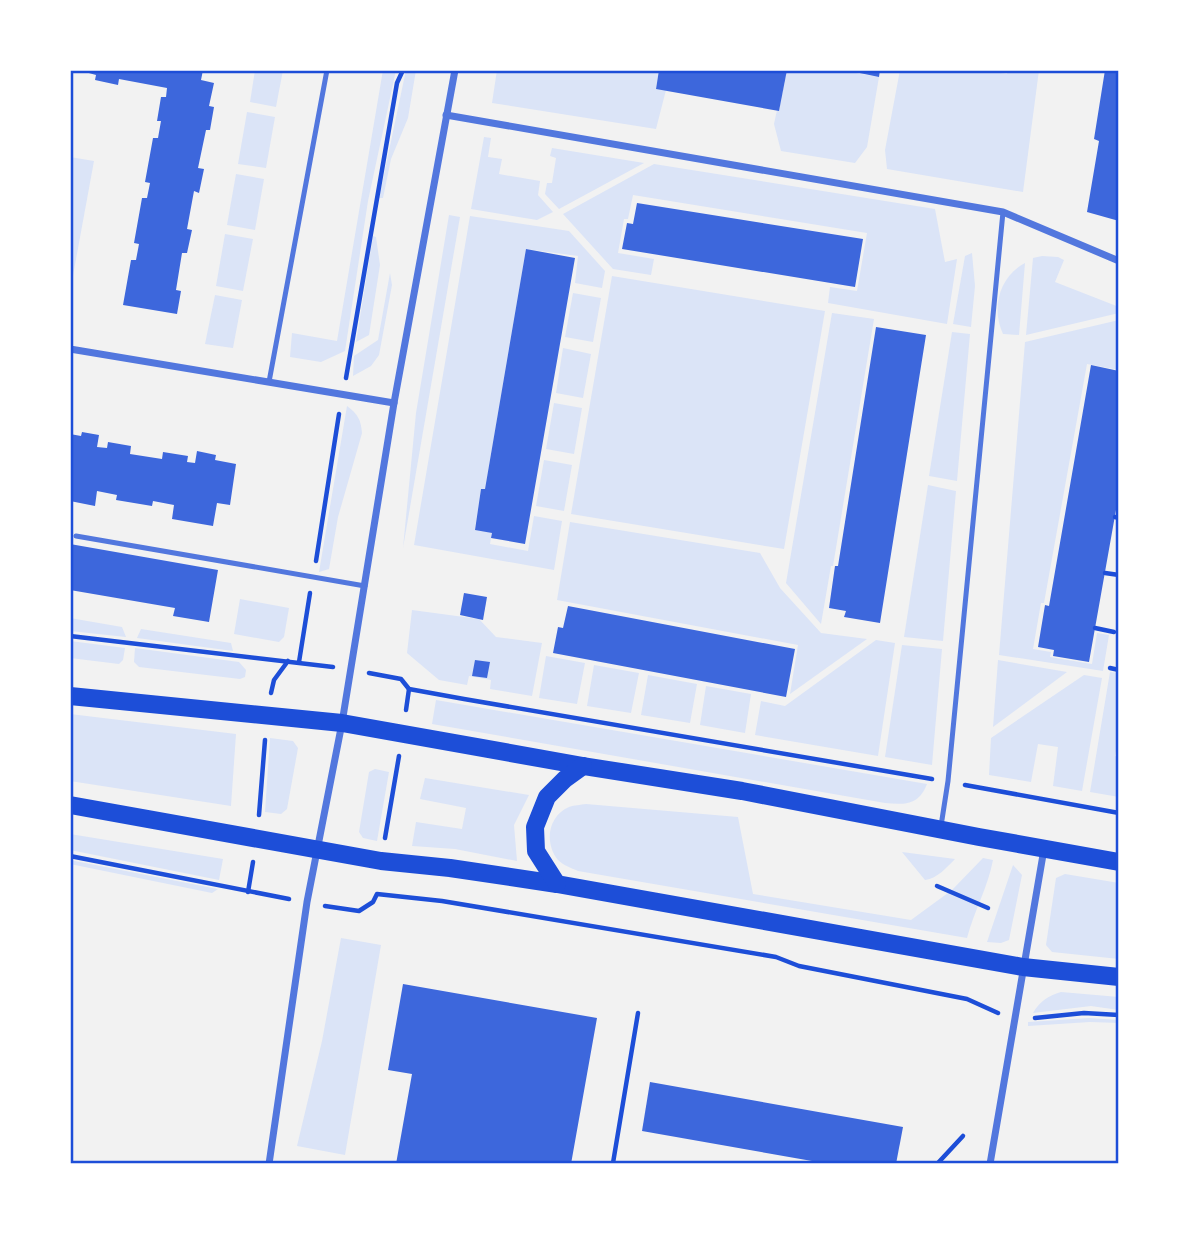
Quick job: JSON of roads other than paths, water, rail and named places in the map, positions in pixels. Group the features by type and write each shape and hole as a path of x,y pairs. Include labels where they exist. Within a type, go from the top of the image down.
{"main road":[{"path":"70,695 342,723 583,766 742,790 1119,862"},
{"path":"557,884 536,851 536,827 547,797 583,766"},
{"path":"70,805 381,861 557,884 1023,967 1119,977"}],"street":[{"path":"269,1164 307,902 342,723 394,403 455,70"},
{"path":"446,115 1003,212 1119,261"},
{"path":"70,349 394,403"},
{"path":"990,1164 1044,848"}],"lane":[{"path":"269,382 327,70"},
{"path":"941,829 948,781 1003,212"},
{"path":"76,536 365,586"}]}
